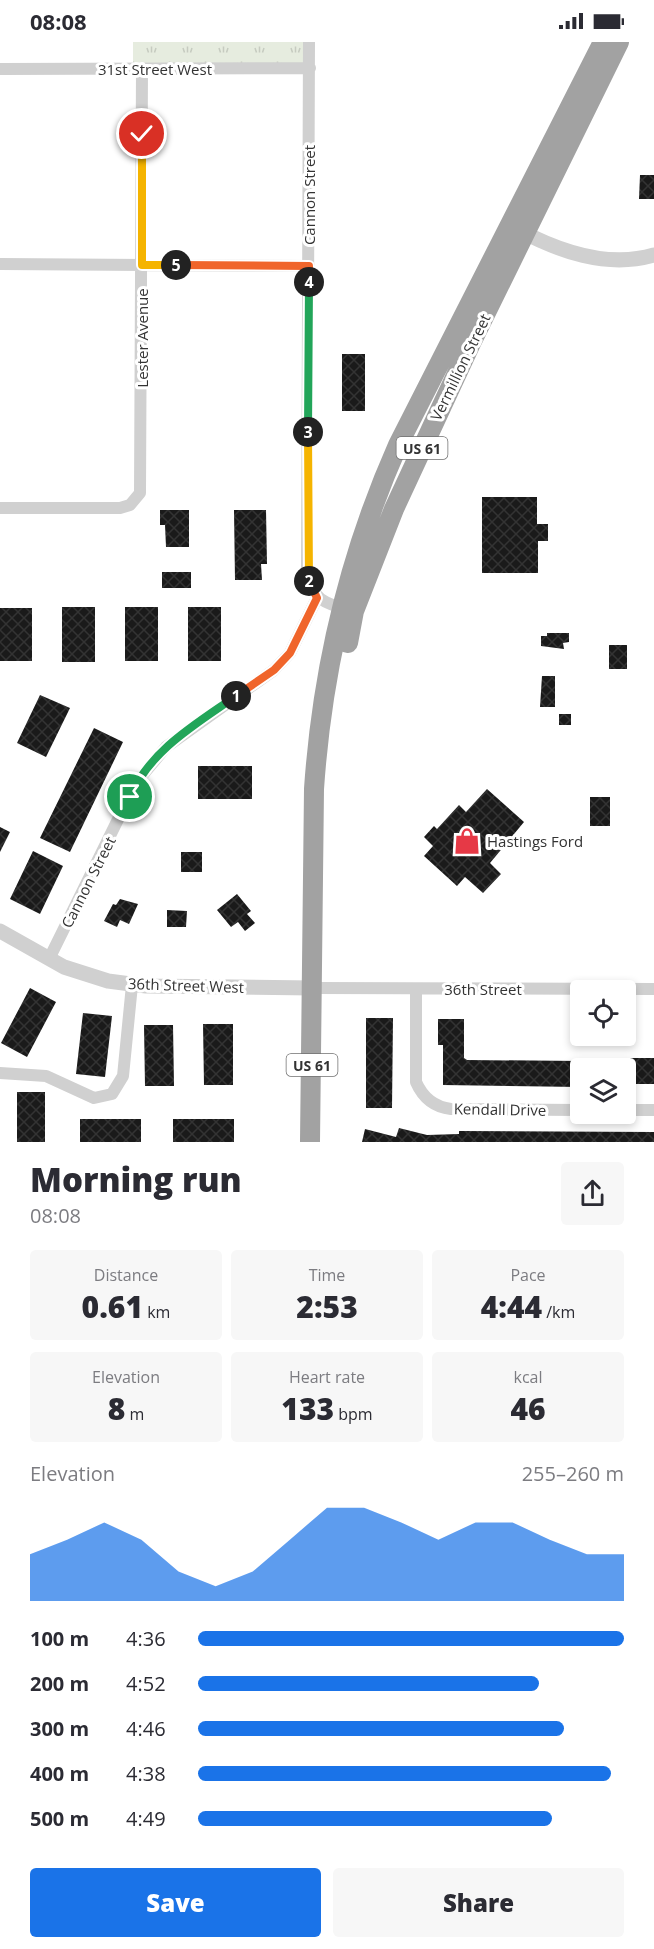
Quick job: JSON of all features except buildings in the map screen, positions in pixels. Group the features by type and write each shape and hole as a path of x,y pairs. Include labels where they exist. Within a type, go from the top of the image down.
{"highway":[{"name":"Vermillion Street","path":"313,988 313,884 347,610 472,341 518,230 603,42"},
{"name":"Vermillion Street","path":"518,230 619,42"},
{"name":"US 61","path":"310,1142 313,988"}],"street":[{"name":"Cannon Street","path":"49,959 136,783 174,740 274,670 290,653 317,598 311,590 307,573 309,42"},
{"name":"31st Street West","path":"0,69 310,68"},
{"name":"Lester Avenue","path":"0,508 120,508 130,505 137,499 142,485 142,69"},
{"path":"518,230 569,253 598,259 619,261 654,255"},
{"path":"0,264 309,266"},
{"path":"317,598 347,610"},
{"name":"36th Street West","path":"0,931 49,959 108,981 132,985 313,988"},
{"path":"0,1073 46,1076 94,1098 112,1094 123,1076 132,985"},
{"name":"36th Street","path":"313,988 654,989"},
{"name":"Kendall Drive","path":"416,990 416,1082 433,1104 451,1109 570,1110"},
{"path":"636,1110 654,1110"}],"green space":[{"path":"133,42 309,42 310,68 133,69"}],"place":[{"name":"Hastings Ford","path":"467,841"}],"route":[{"path":"130,797 136,783 166,747 181,734 274,670 290,653 306,616 317,598 311,590 307,573 309,266 142,265 142,134"}]}
